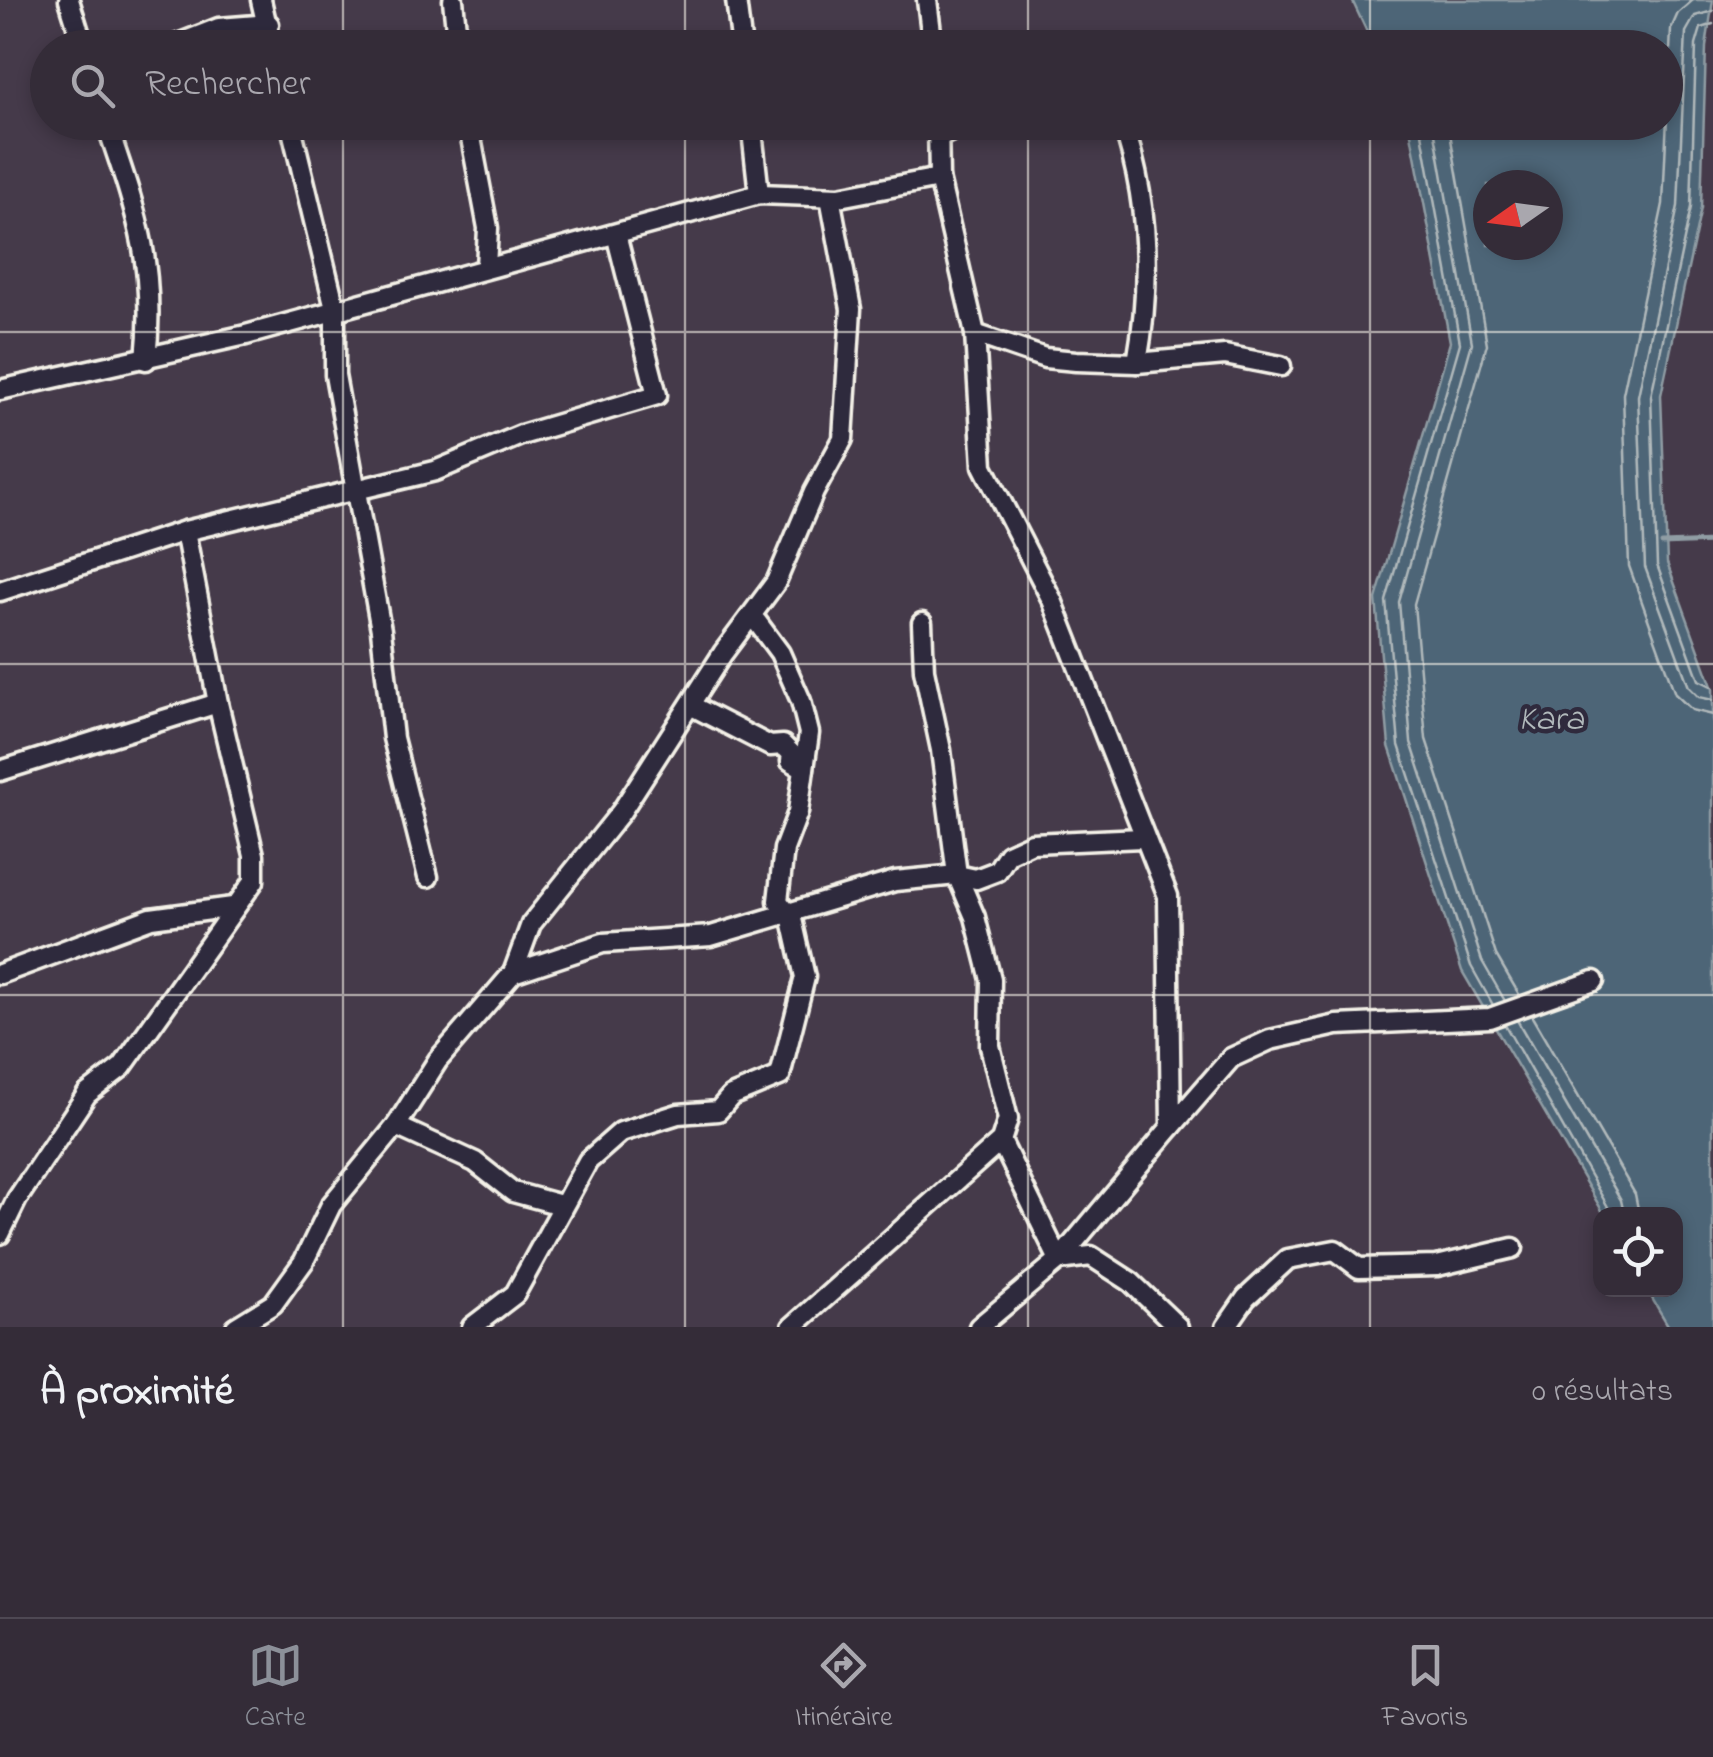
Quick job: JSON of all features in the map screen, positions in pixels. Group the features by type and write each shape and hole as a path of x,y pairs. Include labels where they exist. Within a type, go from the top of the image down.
{"street":[{"path":"69,0 78,30"},
{"path":"260,0 269,30"},
{"path":"453,0 456,30"},
{"path":"736,0 740,30"},
{"path":"927,0 931,30"},
{"path":"214,30 268,24"},
{"path":"112,140 141,228 150,278 146,360"},
{"path":"294,140 335,308 335,375 382,630 393,738 428,876"},
{"path":"471,140 488,228 486,268"},
{"path":"754,140 759,194"},
{"path":"938,140 939,178 975,334 983,466 1052,600 1142,838 1168,896 1172,1127"},
{"path":"1128,140 1133,154 1148,302 1137,362"},
{"path":"0,390 146,360 759,194 830,197 939,178"},
{"path":"236,1327 272,1304 304,1262 330,1206 396,1126 438,1060 513,973 531,924 621,812 653,758 776,582 842,440 851,309 830,197"},
{"path":"0,590 185,531 435,471 521,435 656,395 616,234"},
{"path":"975,334 1045,358 1137,362 1225,355 1281,366"},
{"path":"0,1234 16,1199 87,1094 122,1067 254,881 254,855 218,703 185,531"},
{"path":"472,1327 515,1294 561,1204 588,1162 621,1132 678,1114 718,1111 731,1096 780,1076 805,977 788,913 778,901 784,849 798,812 809,733 802,701 780,653 757,622 749,619"},
{"path":"792,1327 1001,1141 1008,1120 990,1046 992,980 975,917 958,875 941,750 924,670 922,622"},
{"path":"0,771 218,703"},
{"path":"692,706 770,746 784,746 792,754 791,761 804,768"},
{"path":"513,973 604,943 711,936 788,913 808,903 894,881 958,875 976,879 996,870 1008,854 1032,843 1142,838"},
{"path":"0,974 151,918 233,907"},
{"path":"980,1327 1059,1260 1231,1058 1270,1040 1337,1025 1490,1018 1594,981"},
{"path":"396,1126 474,1162 512,1192 561,1204"},
{"path":"1001,1141 1059,1260"},
{"path":"1226,1327 1246,1298 1288,1260 1335,1250 1359,1268 1437,1266 1513,1248"},
{"path":"1059,1260 1091,1256 1132,1282 1178,1327"}],"water":[{"name":"Kara","path":"1352,0 1713,0 1706,47 1701,208 1661,395 1667,563 1713,689 1713,1327 1669,1327 1651,1297 1683,1297 1683,1207 1600,1207 1462,971 1389,746 1376,599 1450,342 1412,140 1683,140 1683,30 1366,30"}],"waterway":[{"path":"1662,544 1713,542"}]}
